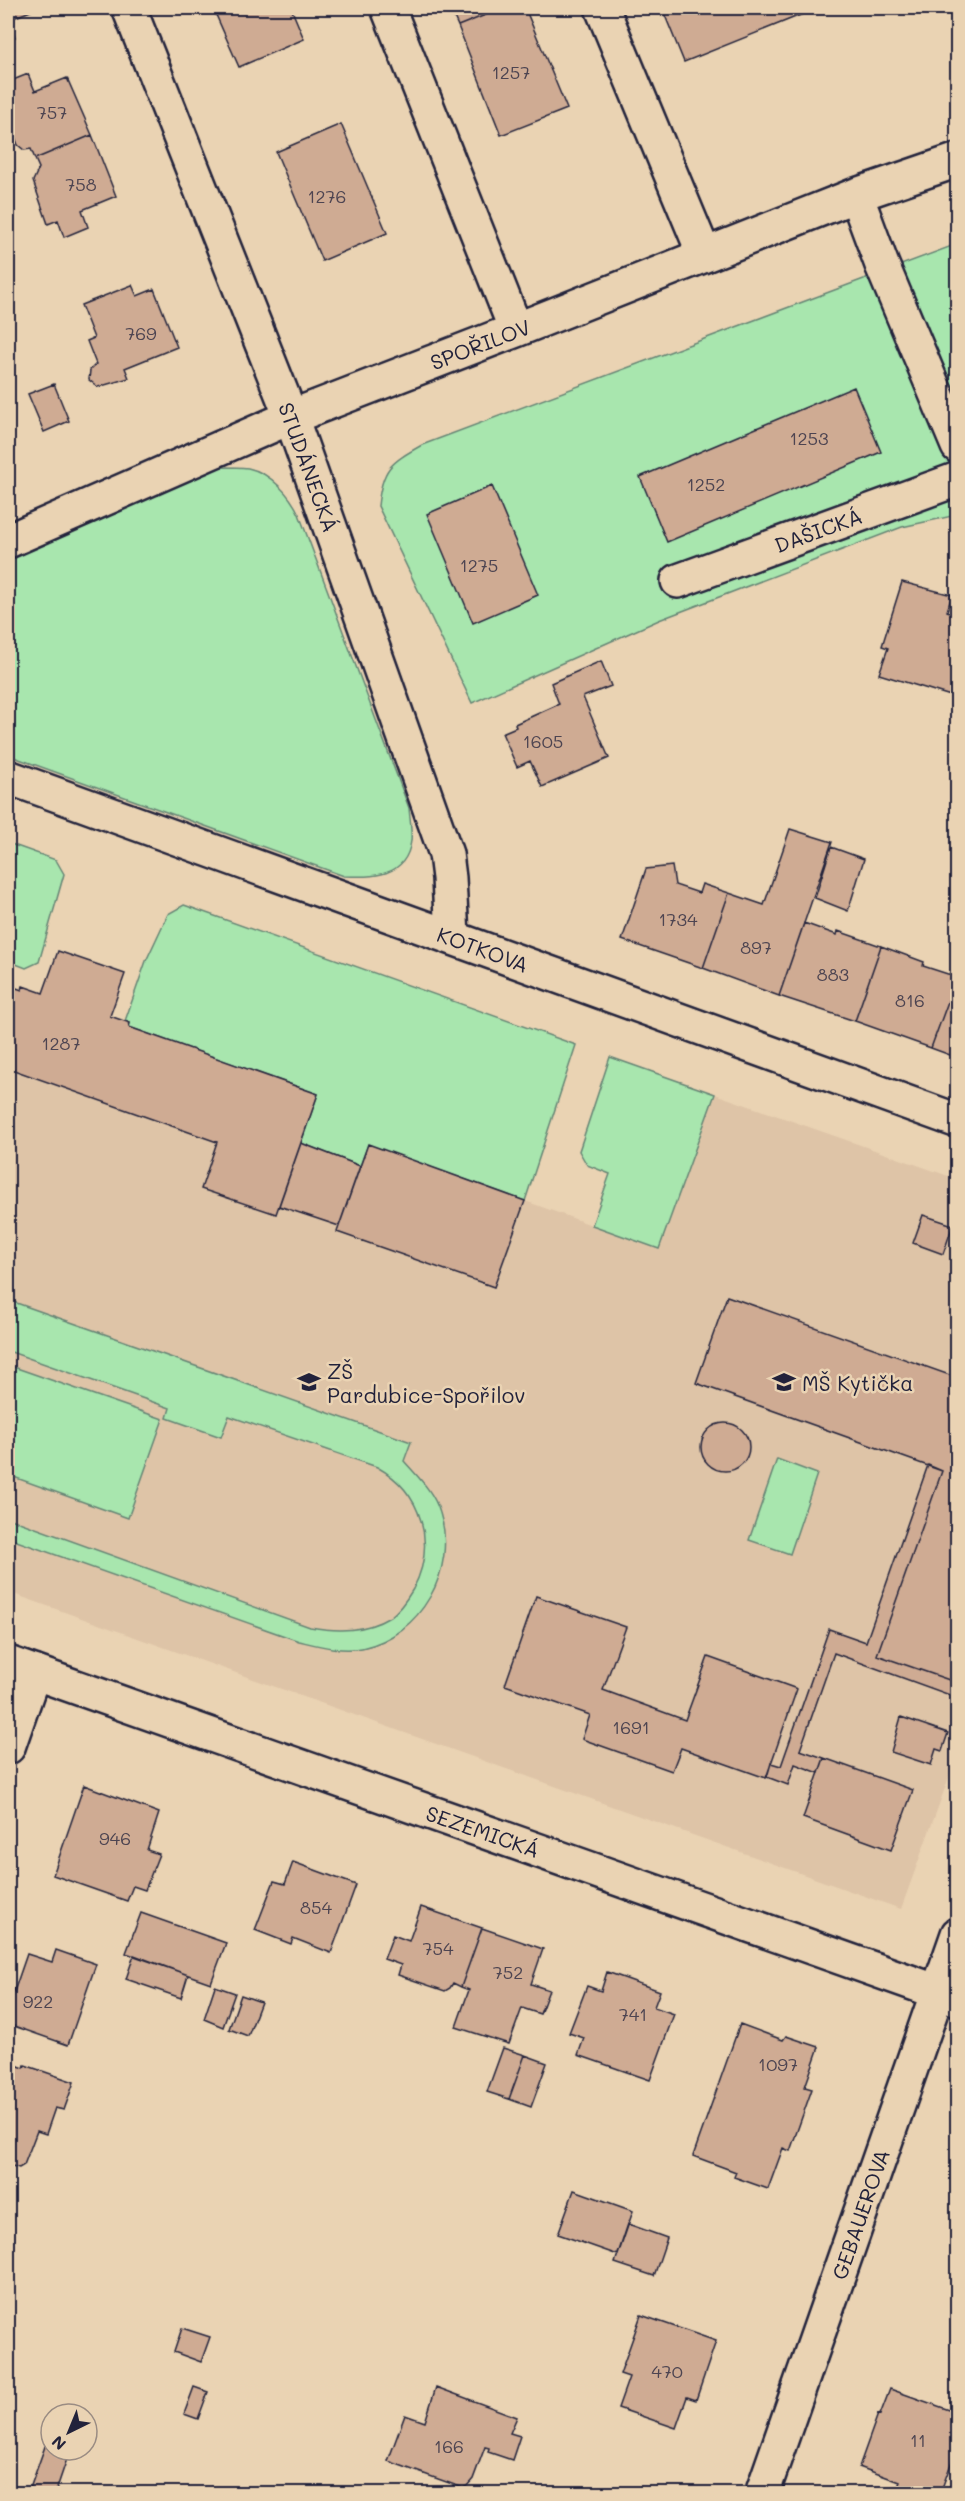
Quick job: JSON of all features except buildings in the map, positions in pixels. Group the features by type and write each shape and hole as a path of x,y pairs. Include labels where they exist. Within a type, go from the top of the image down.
{"street":[{"name":"STUDÁNECKÁ","path":"129,8 291,417 446,854 452,937"},
{"path":"388,8 516,330"},
{"path":"603,8 704,254"},
{"name":"SPOŘILOV","path":"8,541 291,417 856,195 957,160"},
{"path":"856,195 882,265 957,446"},
{"name":"DAŠICKÁ","path":"678,581 957,479"},
{"name":"KOTKOVA","path":"8,777 957,1121"},
{"path":"8,1747 21,1668"},
{"name":"SEZEMICKÁ","path":"21,1668 947,1995"},
{"name":"GEBAUEROVA","path":"762,2493 947,1995 957,1934"}],"shaded area":[{"path":"58,951 125,974 110,1016 130,1023 130,1028 318,1094 301,1143 359,1166 368,1144 658,1249 715,1094 957,1179 957,1755 901,1909 8,1592 8,985 21,990 23,986 43,992"}],"green space":[{"path":"957,244 957,515 902,527 659,620 472,703 378,506 385,475 395,462 422,445"},
{"path":"220,467 248,468 264,475 285,492 299,514 409,808 411,841 408,853 395,869 386,873 344,876 8,755 8,555"},
{"path":"8,843 56,860 64,874 39,962 26,968 8,961"},
{"path":"184,905 576,1045 525,1201 368,1145 360,1166 301,1143 318,1094 129,1027 130,1023 125,1021 146,961 168,914"},
{"path":"610,1057 715,1094 659,1249 592,1225 610,1174 587,1165 579,1151"},
{"path":"8,1300 411,1442 404,1461 434,1498 444,1534 444,1556 439,1577 430,1597 417,1615 402,1630 383,1641 362,1648 338,1649 299,1641 8,1538 8,1518 310,1627 331,1630 351,1630 371,1626 394,1614 413,1589 424,1554 421,1520 414,1505 405,1490 377,1467 229,1416 221,1437 167,1418 170,1408 8,1351"},
{"path":"8,1365 163,1419 128,1518 8,1475"},
{"path":"777,1459 817,1474 790,1554 749,1540"}],"place":[{"name":"ZŠ Pardubice-Spořilov","path":"309,1382"},
{"name":"MŠ Kytička","path":"784,1382"}]}
